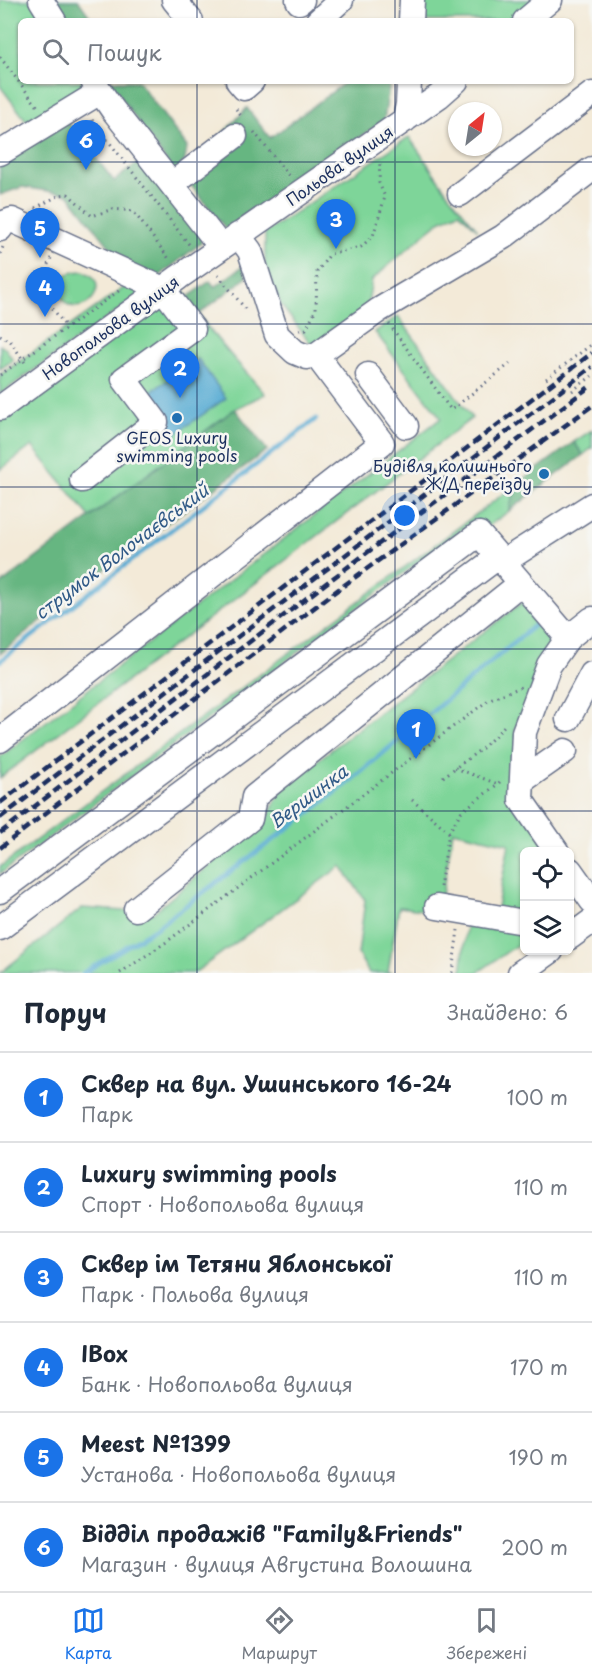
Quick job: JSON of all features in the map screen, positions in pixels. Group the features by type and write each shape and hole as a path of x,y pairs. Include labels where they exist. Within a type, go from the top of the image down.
{"street":[{"path":"41,0 52,18"},
{"path":"174,0 189,18"},
{"path":"321,18 341,0"},
{"path":"411,18 412,0"},
{"path":"529,18 550,0"},
{"path":"405,120 409,84"},
{"name":"Польова вулиця","path":"229,242 439,96 453,84"},
{"path":"0,153 79,105 97,87 172,184 229,242 250,251 277,335 295,352 307,357 316,355 379,310 503,237 592,169"},
{"path":"460,194 592,94"},
{"path":"172,184 242,127"},
{"path":"0,229 4,223 12,220 163,289 193,329 124,379 156,422 82,480"},
{"name":"Новопольова вулиця","path":"0,408 229,242"},
{"path":"0,740 382,443 316,355"},
{"path":"344,393 363,368 406,426"},
{"path":"0,928 501,559 592,505"},
{"path":"0,891 479,534 568,638"},
{"path":"136,909 250,819 254,797 521,583"},
{"path":"508,781 549,665 568,638 592,619"},
{"path":"568,719 592,674"},
{"path":"508,781 565,751"},
{"path":"508,781 553,847"},
{"path":"574,876 592,902"},
{"path":"437,907 520,921"},
{"path":"520,973 545,955"}],"path":[{"path":"0,57 18,80"},
{"path":"21,84 50,122"},
{"path":"79,105 196,255"},
{"path":"236,109 242,127 294,182"},
{"path":"292,330 306,329 316,309 317,272 330,254 361,248 373,236 385,197 379,183 380,157"},
{"path":"29,211 60,195 68,194 92,216 113,209 133,211 170,260"},
{"path":"52,256 44,273 46,299 66,327"},
{"path":"0,375 139,278"},
{"path":"379,310 451,410 511,363"},
{"path":"0,335 11,342 31,370"},
{"path":"546,379 592,344"},
{"path":"572,391 592,376"},
{"path":"120,973 165,943 490,699 524,686 518,695"},
{"path":"443,777 484,747 504,727 507,719"},
{"path":"455,768 508,781"},
{"path":"437,907 449,832 461,812 508,781"},
{"path":"412,800 449,832"},
{"path":"452,973 461,911"}],"green space":[{"path":"0,0 41,0 52,18 18,18 18,84 89,84 31,127 0,86"},
{"path":"51,0 78,0 91,18 64,18"},
{"path":"412,0 537,0 515,18 411,18"},
{"path":"111,84 140,84 187,147 185,160 176,175"},
{"path":"343,84 390,84 384,120 229,233 190,184 197,161 247,108 270,138"},
{"path":"62,115 114,181 141,160 202,236 201,243 143,289 68,194 22,187 0,195 0,144"},
{"path":"409,137 447,192 478,230 459,212 442,220 372,280 366,314 315,349 281,305 265,265 265,233"},
{"path":"243,266 247,277 199,314 187,298 210,281 215,287"},
{"path":"84,271 92,276 97,288 92,300 74,307 67,304 58,293 61,282 72,272"},
{"path":"181,284 197,313 265,394 235,409 90,517 32,446 0,470 0,419"},
{"path":"128,285 154,285 0,394 0,375"},
{"path":"398,316 472,418 0,778 0,757 441,418 375,332"},
{"path":"0,345 6,349 13,360 0,369"},
{"path":"235,409 267,450 113,563 0,654 0,585"},
{"path":"592,430 592,448 583,455 574,442"},
{"path":"574,442 583,455 509,511 517,484"},
{"path":"517,484 509,511 483,530 475,520 0,874 0,867"},
{"path":"524,601 558,638 515,730 545,847 520,847 520,943 477,973 461,973 467,920 494,923 509,844 453,831 439,912 399,907 388,972 393,973 369,973 358,954 365,900 341,866 194,973 0,973 82,908 153,913 268,816 283,787"}],"water":[{"name":"GEOS Luxury swimming pools","path":"198,359 226,398 171,437 142,398"}],"waterway":[{"name":"струмок Волочаєвський","path":"0,661 316,419"},
{"name":"Вершинка","path":"83,973 156,928 343,787 537,623"}],"railway":[{"path":"0,803 592,353"},
{"path":"0,818 592,367"},
{"path":"0,833 325,584 592,385"},
{"path":"0,848 332,594 592,406"}],"place":[{"name":"Відділ продажів \"Family&Friends\"","path":"86,170"},
{"name":"Сквер ім Тетяни Яблонської","path":"336,249"},
{"name":"Meest №1399","path":"40,258"},
{"name":"IBox","path":"45,317"},
{"name":"Luxury swimming pools","path":"180,398"},
{"name":"GEOS Luxury swimming pools","path":"177,418"},
{"name":"Будівля колишнього Ж/Д переїзду","path":"544,474"},
{"name":"Сквер на вул. Ушинського 16-24","path":"416,759"}]}
